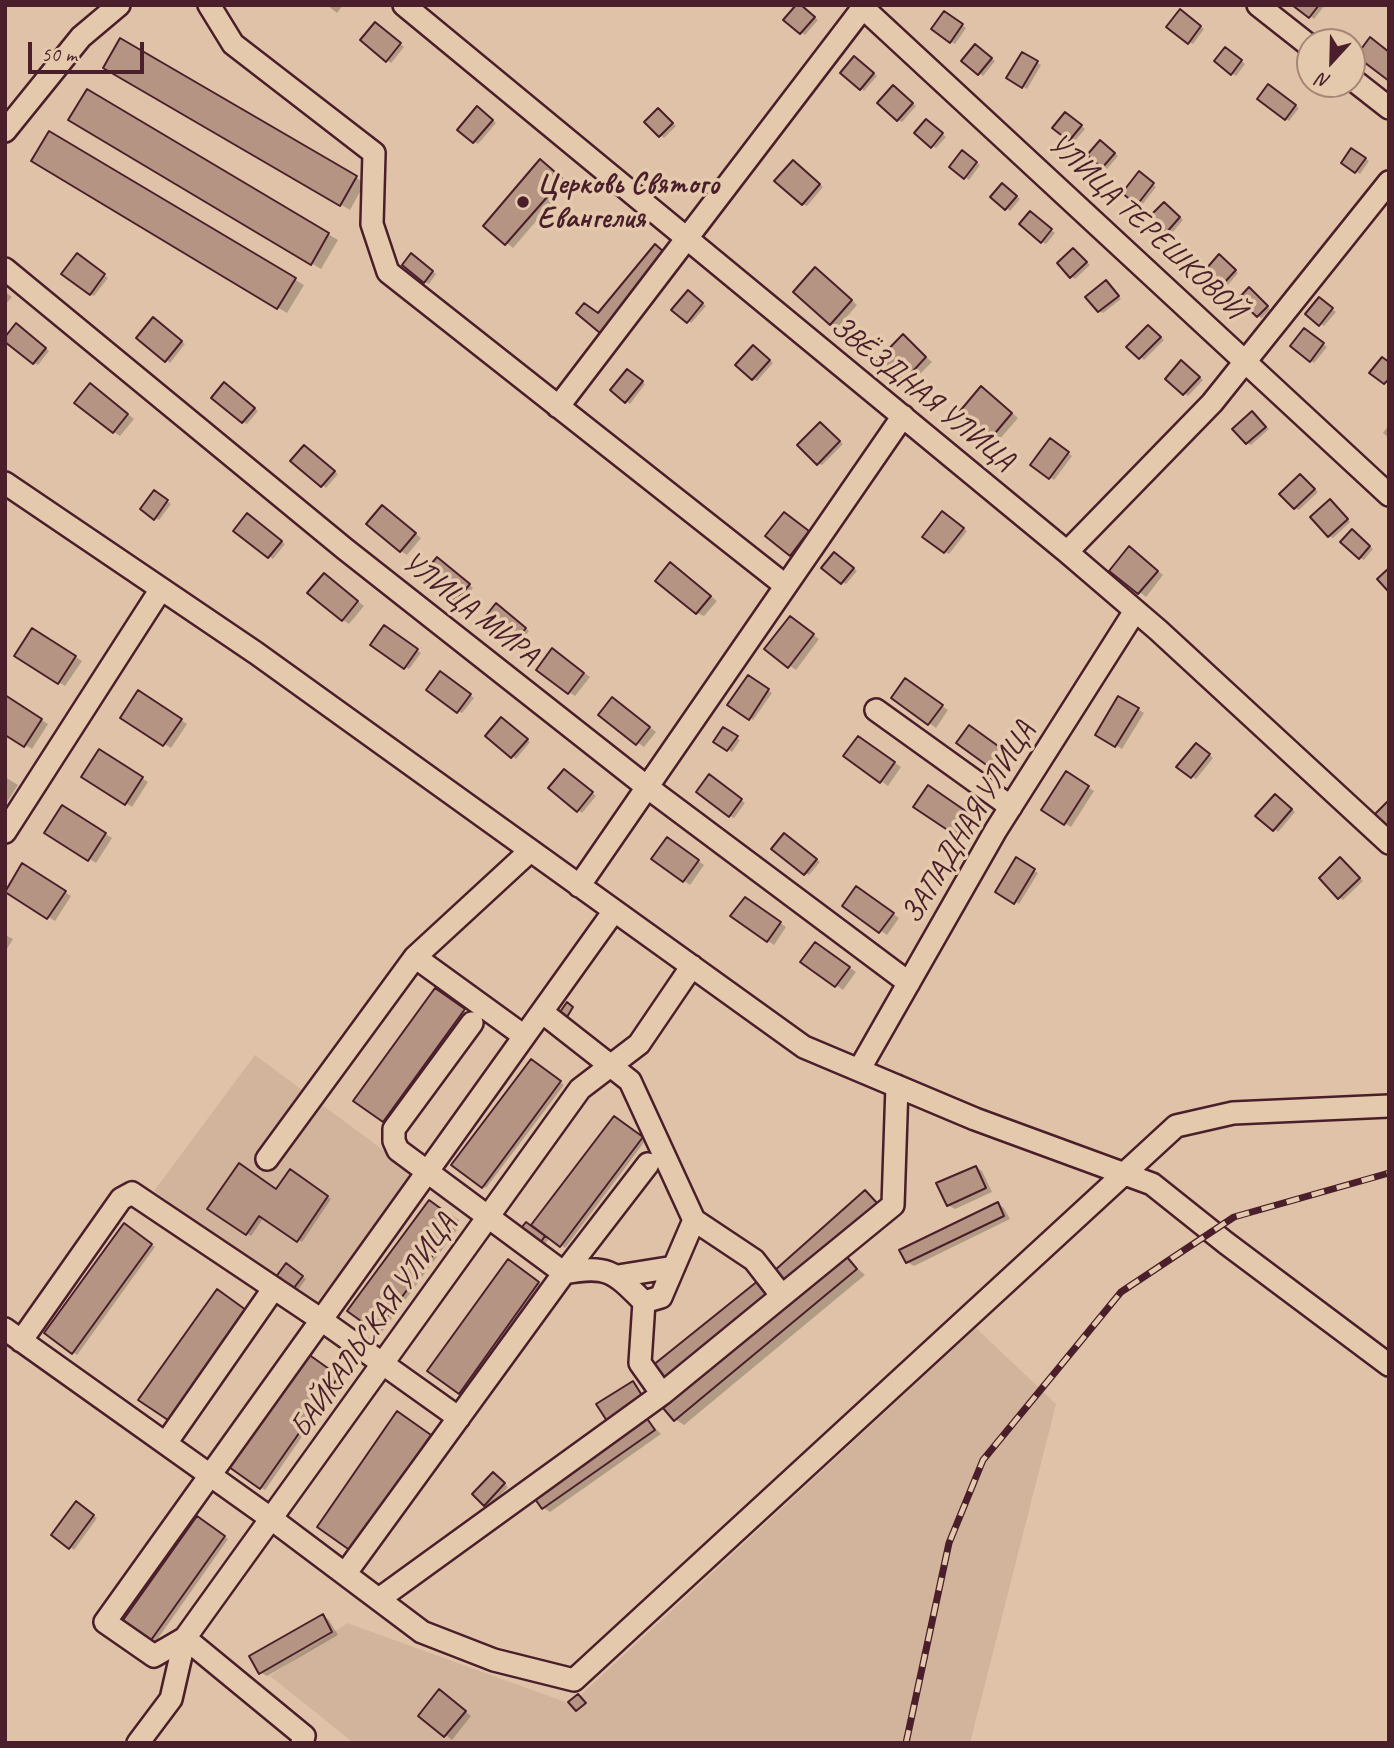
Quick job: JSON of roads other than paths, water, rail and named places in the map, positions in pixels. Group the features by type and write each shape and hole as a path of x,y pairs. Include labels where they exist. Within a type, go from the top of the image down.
{"street":[{"path":"5,131 81,37 118,5"},
{"path":"209,5 233,44 374,153 372,224 388,272 786,586"},
{"name":"ЗВЁЗДНАЯ УЛИЦА","path":"404,5 1067,552 1389,844"},
{"path":"1258,5 1296,35"},
{"path":"558,407 863,6"},
{"name":"УЛИЦА ТЕРЕШКОВОЙ","path":"863,6 1389,495"},
{"path":"1366,90 1389,108"},
{"path":"1067,552 1212,403 1389,183"},
{"name":"УЛИЦА МИРА","path":"5,269 345,549 647,787 909,983"},
{"path":"579,886 903,416"},
{"path":"5,483 160,589 804,1046 975,1119 1152,1184 1389,1365"},
{"path":"5,832 160,589"},
{"name":"ЗАПАДНАЯ УЛИЦА","path":"859,1070 1011,807 1135,611"},
{"path":"876,710 1011,807"},
{"path":"267,1159 415,957 530,851"},
{"path":"302,1743 304,1736 185,1638 154,1656 105,1622 614,911"},
{"path":"415,957 524,1036"},
{"name":"БАЙКАЛЬСКАЯ УЛИЦА","path":"138,1743 171,1699 185,1638 273,1520 580,1089 639,1044 692,966"},
{"path":"542,1012 630,1081 694,1220 754,1260 782,1296"},
{"path":"472,1023 394,1129 394,1141 398,1150 564,1273 594,1268 618,1276 644,1302 640,1363 662,1394"},
{"path":"379,1599 662,1394 894,1205 897,1086"},
{"path":"459,1418 384,1363 132,1193 121,1199 13,1335 273,1520 422,1632 494,1660 574,1680 1176,1126 1233,1113 1389,1106"},
{"path":"345,1574 564,1273 648,1164"},
{"path":"644,1302 661,1297 694,1220"},
{"path":"618,1276 674,1267"},
{"path":"166,1443 274,1288"}],"railway":[{"path":"906,1743 949,1543 983,1460 1121,1292 1234,1217 1389,1173"}],"place":[{"name":"Церковь Святого Евангелия","path":"523,202"}]}
